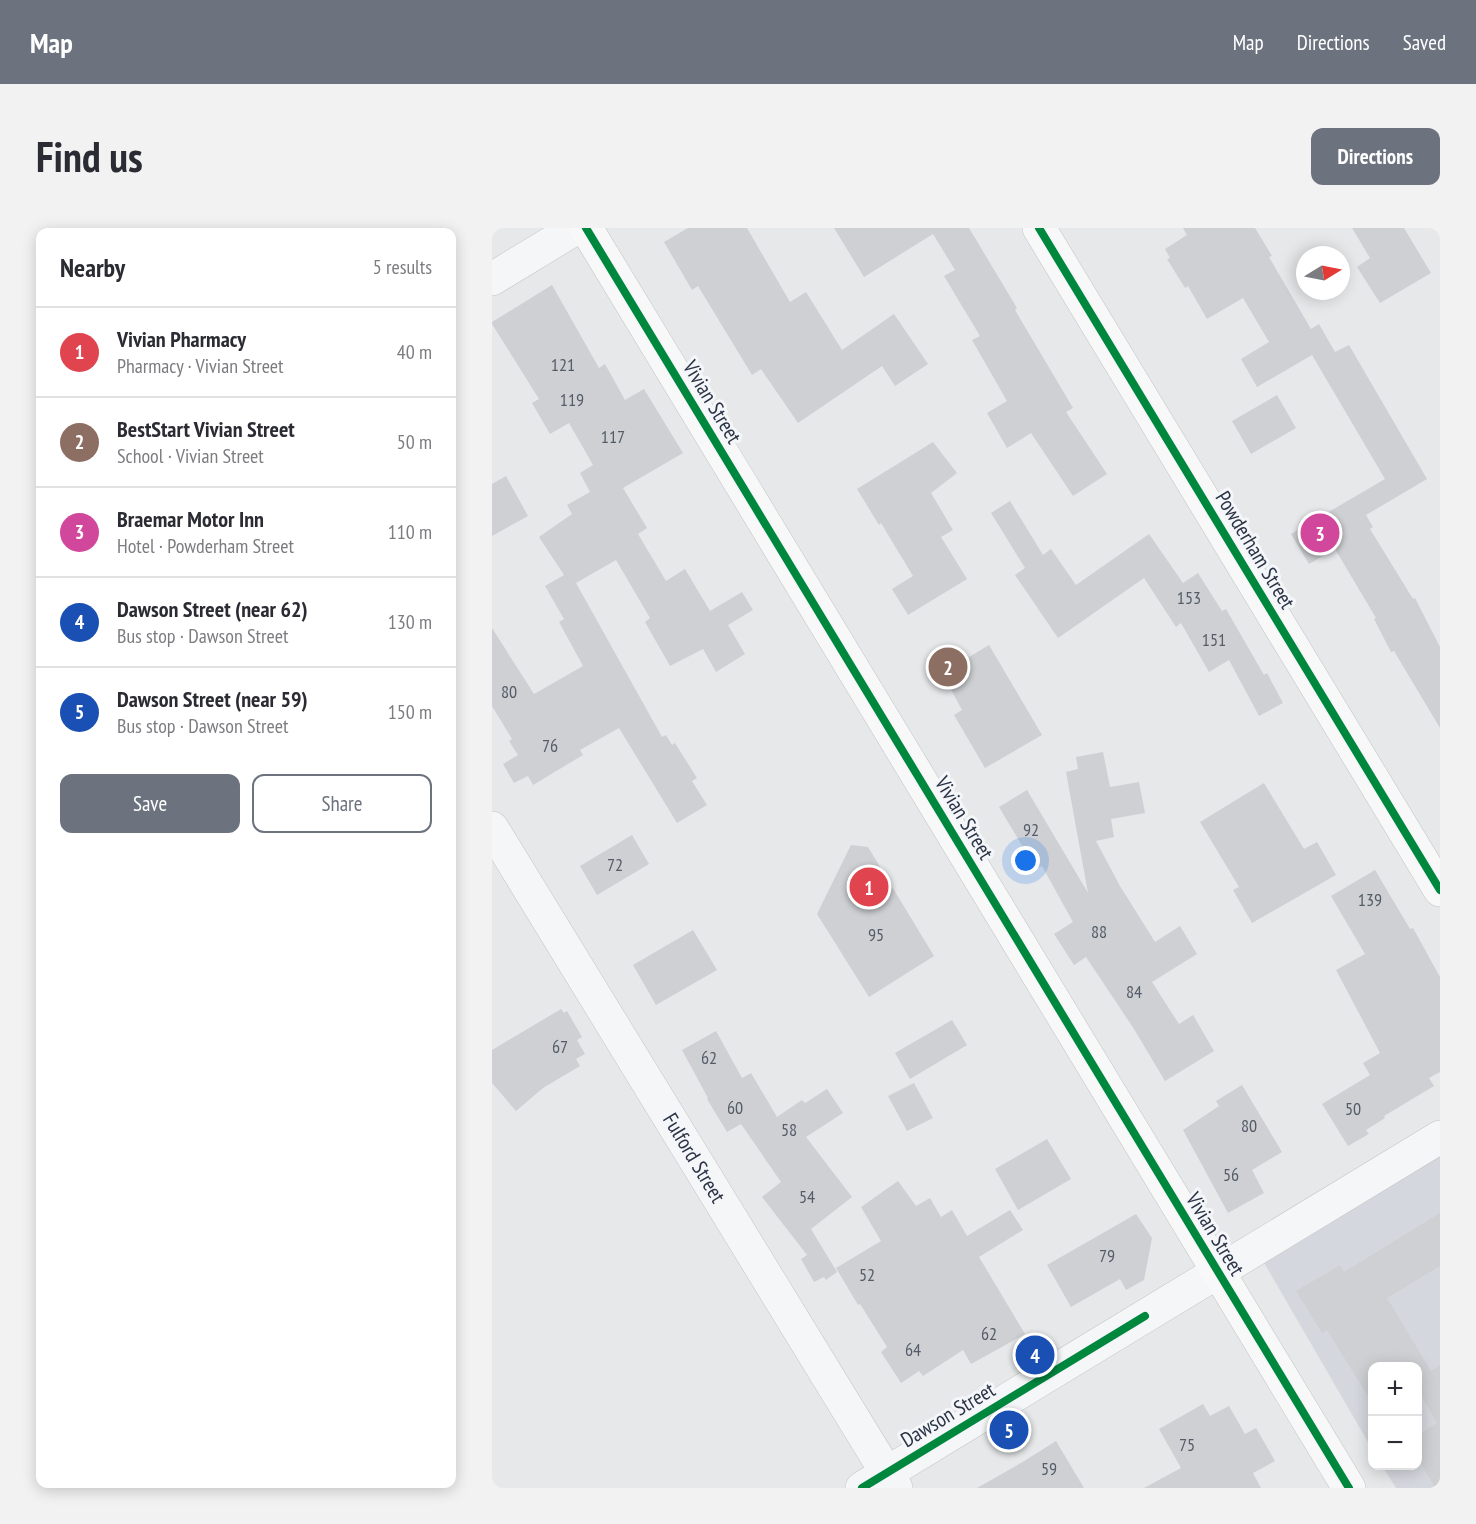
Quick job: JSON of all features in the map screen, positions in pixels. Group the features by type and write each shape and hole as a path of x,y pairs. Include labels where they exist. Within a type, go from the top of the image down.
{"main road":[{"name":"Vivian Street","path":"586,228 1349,1488"},
{"name":"Powderham Street","path":"1039,228 1440,890"}],"street":[{"path":"492,279 576,228"},
{"name":"Fulford Street","path":"492,828 882,1483"},
{"name":"Dawson Street","path":"882,1483 1217,1272 1440,1137"}],"shaded area":[{"path":"1440,1146 1440,1488 1396,1488 1385,1470 1422,1470 1422,1362 1368,1362 1368,1442 1263,1261"}],"building":[{"path":"688,228 747,228 790,302 806,292 842,350 894,314 928,364 895,386 882,366 798,423 761,369 752,375 698,286 692,290 664,242"},
{"path":"834,228 969,228 1073,408 1066,412 1107,474 1073,496 1031,433 1007,448 987,413 1007,401 972,340 980,336 944,276 955,270 933,234 864,277"},
{"path":"1183,228 1255,228 1272,256 1269,257 1311,329 1319,324 1335,352 1349,345 1427,479 1366,515 1373,527 1370,529 1413,599 1415,598 1440,647 1440,728 1394,651 1391,652 1374,619 1376,618 1335,549 1309,564 1291,534 1385,479 1312,355 1257,387 1241,359 1269,342 1243,298 1207,319 1188,286 1185,288 1167,259 1170,258 1165,249 1187,235"},
{"path":"1352,228 1404,228 1431,273 1380,303 1357,267 1370,258"},
{"path":"552,285 599,368 605,364 625,400 644,389 683,453 623,488 647,528 638,534 666,581 685,569 710,611 742,592 753,610 728,625 745,654 716,672 703,649 670,666 645,622 650,618 616,560 576,583 662,737 666,735 672,745 675,743 697,778 692,781 707,805 677,823 619,728 580,750 583,755 533,785 528,776 514,783 503,764 518,755 509,741 512,739 492,706 492,628 534,694 583,666 559,622 564,619 545,586 564,575 539,537 572,514 567,505 590,492 580,473 593,465 569,423 550,434 532,403 539,399 492,324"},
{"path":"1277,395 1296,428 1251,454 1232,421"},
{"path":"933,442 957,473 931,493 953,530 941,537 967,579 908,615 892,589 913,576 857,489"},
{"path":"506,476 528,516 492,536 492,484"},
{"path":"1010,501 1043,555 1051,549 1076,585 1149,534 1183,583 1198,573 1222,611 1226,609 1264,675 1267,673 1283,703 1259,716 1229,660 1209,672 1181,623 1176,627 1144,578 1058,638 1015,575 1025,568 991,513"},
{"path":"989,645 1042,735 985,768 954,715 962,710 936,662 959,650 964,660"},
{"path":"1103,752 1110,787 1139,782 1145,813 1111,819 1114,837 1096,841 1120,886 1155,942 1180,926 1197,954 1152,982 1179,1024 1193,1015 1214,1051 1165,1081 1086,957 1074,965 1054,934 1073,922 1042,866 1036,869 999,807 1027,790 1088,893 1066,772 1078,769 1076,757"},
{"path":"1264,783 1304,849 1317,842 1336,875 1252,923 1233,890 1239,887 1200,822"},
{"path":"632,835 649,864 597,895 580,866"},
{"path":"851,845 868,847 934,956 869,997 817,914"},
{"path":"1375,870 1410,929 1413,928 1440,977 1440,1072 1429,1078 1434,1086 1384,1116 1385,1118 1366,1130 1369,1134 1348,1146 1322,1104 1370,1075 1363,1063 1380,1053 1336,970 1365,954 1331,896"},
{"path":"693,930 717,970 656,1005 633,965"},
{"path":"561,1009 564,1013 567,1011 582,1037 577,1040 585,1054 576,1059 580,1066 543,1088 516,1111 492,1083 492,1050"},
{"path":"952,1020 967,1045 910,1079 895,1053"},
{"path":"716,1031 742,1078 751,1073 777,1117 802,1100 805,1103 827,1089 843,1113 806,1137 852,1197 811,1229 837,1272 826,1280 824,1277 814,1282 801,1259 807,1255 762,1197 781,1182 741,1124 727,1132 682,1050"},
{"path":"914,1083 933,1118 907,1131 888,1096"},
{"path":"1242,1085 1282,1152 1252,1170 1264,1193 1228,1213 1183,1130 1219,1106 1216,1101"},
{"path":"1047,1139 1071,1179 1018,1210 995,1169"},
{"path":"898,1181 916,1206 930,1198 941,1217 952,1210 967,1236 1010,1210 1023,1230 979,1257 1025,1334 971,1364 963,1350 923,1376 919,1371 901,1383 881,1352 887,1347 836,1268 881,1241 861,1207"},
{"path":"1440,1213 1440,1266 1387,1298 1431,1371 1440,1365 1440,1488 1435,1488 1422,1465 1422,1432 1437,1423 1422,1397 1422,1362 1368,1362 1368,1397 1327,1330 1322,1333 1296,1291 1340,1265 1344,1272"},
{"path":"1136,1214 1152,1238 1144,1280 1126,1290 1120,1279 1071,1307 1047,1265"},
{"path":"1203,1404 1210,1416 1229,1406 1245,1434 1256,1428 1275,1461 1253,1473 1261,1488 1144,1488 1181,1468 1159,1429"},
{"path":"1056,1441 1084,1488 977,1488 1021,1463"}],"cycle path":[{"path":"586,228 1349,1488"},
{"path":"1039,228 1440,890"},
{"path":"862,1488 1145,1316"}],"place":[{"name":"Braemar Motor Inn","path":"1320,533"},
{"name":"BestStart Vivian Street","path":"948,667"},
{"name":"Vivian Pharmacy","path":"869,887"},
{"name":"Dawson Street (near 62)","path":"1035,1355"},
{"name":"Dawson Street (near 59)","path":"1009,1430"}]}
